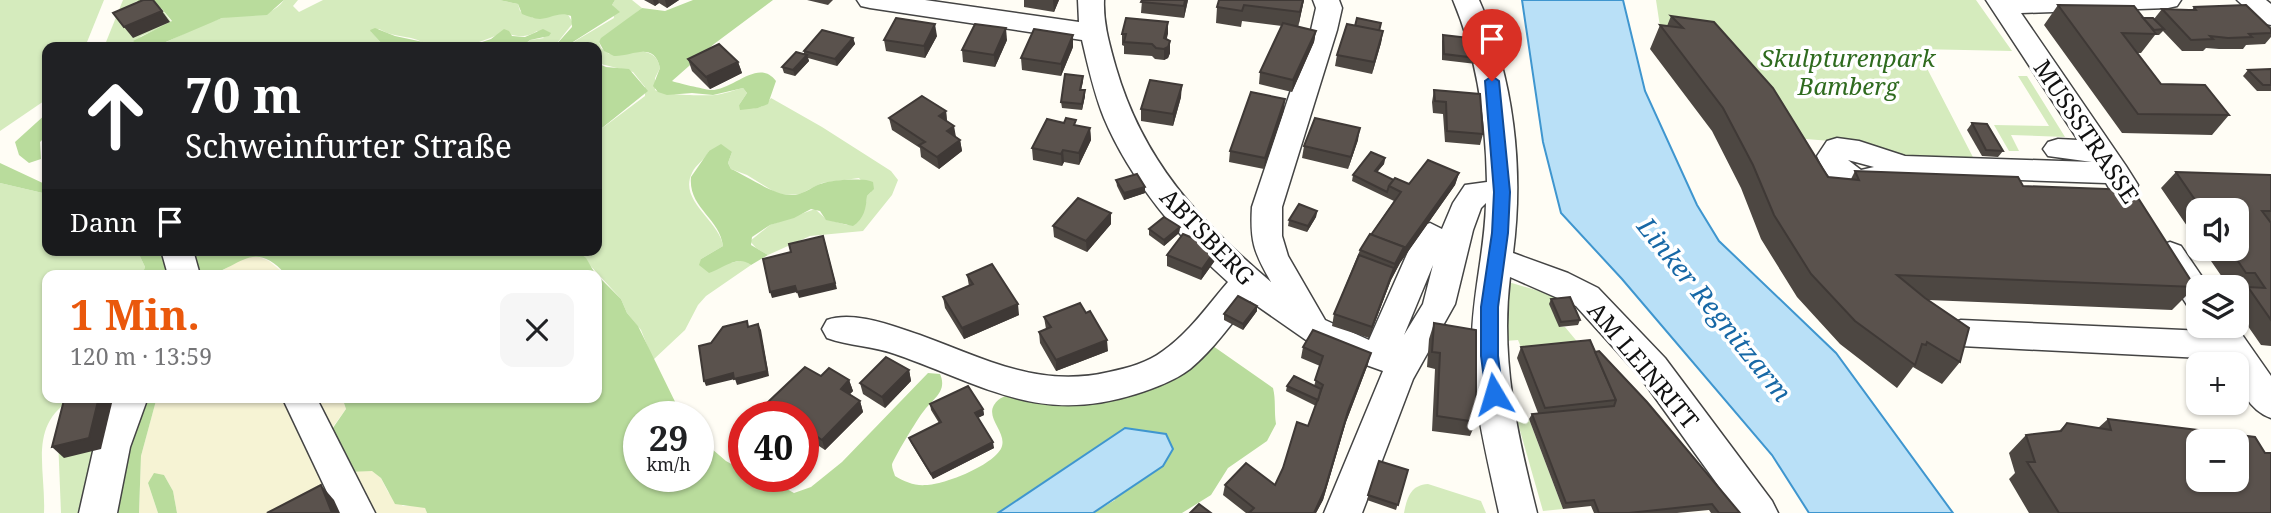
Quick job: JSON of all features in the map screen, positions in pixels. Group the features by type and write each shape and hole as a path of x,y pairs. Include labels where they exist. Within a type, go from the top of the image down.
{"street":[{"name":"ABTSBERG","path":"1091,0 1093,33 1122,125 1147,169 1177,209 1249,279 1315,330 1332,339 1391,360"},
{"path":"1315,330 1273,257 1266,236 1267,207 1324,30 1329,8 1326,0"},
{"path":"1466,0 1479,25 1489,66 1502,192 1490,307 1490,356 1496,410 1518,513"},
{"path":"2000,2 2168,0"},
{"path":"2250,0 2271,18"},
{"path":"870,1 1093,33"},
{"name":"MUSSSTRASSE","path":"2000,2 2186,278"},
{"path":"2058,149 2108,162"},
{"path":"1905,166 2108,162"},
{"path":"1391,360 1438,308 1463,214 1471,198 1476,193 1502,192"},
{"path":"1343,513 1364,465 1376,428 1391,360 1430,235"},
{"name":"AM LEINRITT","path":"1496,259 1557,282 1587,297 1653,368 1759,513"},
{"path":"839,330 899,341 986,378 1017,387 1050,392 1082,392 1148,376 1176,361 1249,279"},
{"path":"1961,333 2186,336"},
{"path":"2226,338 2271,404"},
{"path":"98,513 112,447 129,403"},
{"path":"302,403 356,513"}],"shaded area":[{"path":"256,256 269,261 280,270 223,270 238,260"},
{"path":"155,403 344,403 346,409 332,428 347,472 372,470 381,478 388,492 403,506 418,505 425,508 427,513 177,513 173,491 164,475 148,483 158,513 139,513 141,456"}],"green space":[{"path":"0,0 104,0 87,42 42,42 42,102 0,131"},
{"path":"123,0 138,0 134,3 161,8 172,23 141,36 136,42 106,42"},
{"path":"138,0 284,0 267,15 222,18 166,42 133,41 172,21 161,8 133,7"},
{"path":"284,0 298,0 293,6 299,12 323,0 499,0 518,4 520,11 533,18 567,13 573,23 558,42 527,42 544,38 537,31 525,36 500,34 478,42 423,42 379,29 371,32 380,42 165,42 222,18 263,14 278,7"},
{"path":"499,0 615,0 612,5 620,12 573,42 558,42 572,27 571,16 563,14 536,19 522,14 518,4"},
{"path":"615,0 632,0 642,8 599,42 573,42 614,18 612,5"},
{"path":"693,0 773,0 714,44 672,81 710,90 761,72 776,81 768,104 740,110 739,105 747,93 743,88 713,95 667,95 658,92 653,86 660,68 653,54 641,52 614,56 604,51 602,42 599,42 601,38 642,8 665,11"},
{"name":"Skulpturenpark Bamberg","path":"1656,0 1976,0 2012,51 1917,49 1976,163 1902,159 1843,142 1781,137 1662,40"},
{"path":"375,28 395,36 423,42 380,42 370,30"},
{"path":"504,29 512,36 525,37 543,29 551,33 527,42 482,42"},
{"path":"602,49 609,54 646,52 652,55 660,68 655,78 655,90 660,92 709,95 743,88 747,93 739,105 748,108 760,107 771,98 891,171 898,180 892,195 863,231 810,236 768,255 750,241 770,225 815,209 826,219 847,225 861,213 871,192 859,178 822,183 800,194 778,194 747,175 731,169 728,163 732,152 709,151 692,173 689,183 695,202 715,228 723,246 701,259 730,263 744,260 751,265 706,296 685,330 653,360 641,330 627,313 621,299 602,278 602,270 594,270 582,256 602,256 602,128 645,96 645,87 633,72 602,64"},
{"path":"602,65 629,69 648,91 602,128"},
{"path":"2018,76 2027,76 2065,137 2011,135 2019,151 2009,151 1994,125 2049,126"},
{"path":"42,118 41,159 29,163 19,155 15,142"},
{"path":"721,144 732,152 728,163 731,169 784,194 798,194 820,184 847,180 869,180 873,182 874,189 867,196 862,217 853,226 826,220 820,211 811,209 794,218 770,225 752,237 751,245 768,255 751,265 740,261 709,273 699,265 701,259 723,246 721,236 694,197 691,177 709,151"},
{"path":"0,163 42,183 42,193 0,183"},
{"path":"0,183 42,193 42,256 140,256 145,267 144,270 42,270 42,403 67,403 50,420 45,433 42,448 44,513 0,513"},
{"path":"140,256 168,256 172,270 144,270"},
{"path":"189,256 584,256 593,270 281,270 274,263 253,257 221,270 198,270"},
{"path":"602,280 621,299 627,313 638,326 675,401 623,401 623,492 714,492 714,451 728,462 728,492 819,492 819,481 842,462 928,373 940,374 941,391 916,422 892,465 895,476 918,485 934,484 957,477 981,466 998,453 1002,441 992,410 1001,398 1010,395 1029,396 1213,346 1273,388 1276,424 1267,441 1228,468 1211,495 1182,513 1093,513 1115,500 1125,428 998,513 427,513 425,508 395,504 381,478 372,471 347,472 328,435 346,409 344,403 602,403"},
{"path":"1505,281 1556,296 1568,303 1559,327 1565,327 1585,351 1525,357 1518,340 1505,341"},
{"path":"96,403 121,403 93,513 61,513 58,438"},
{"path":"134,403 155,403 141,456 139,513 104,513"},
{"path":"1529,419 1563,509 1543,511 1517,420"},
{"path":"154,473 164,475 173,491 177,513 158,513 148,483"},
{"path":"1428,484 1481,501 1486,513 1404,513 1414,489"}],"water":[{"name":"Linker Regnitzarm","path":"1522,0 1623,0 1645,91 1697,205 1719,241 1836,353 1953,513 1809,513 1772,455 1622,279 1561,213 1543,142"},
{"path":"1125,428 1166,434 1173,449 1163,466 1093,513 998,513"}],"building":[{"path":"143,0 153,0 162,11 124,27 113,13"},
{"path":"1185,0 1184,6 1141,2"},
{"path":"1219,0 1303,0 1300,12 1244,5 1242,11 1217,7"},
{"path":"2058,5 2134,6 2156,34 2122,33 2161,84 2205,85 2229,115 2138,114"},
{"path":"2246,5 2271,29 2271,33 2249,34 2252,37 2210,36 2213,39 2191,40 2162,9 2196,10 2194,7"},
{"path":"1671,16 1714,22 1773,88 1828,177 1859,180 1855,171 2018,177 2023,186 2133,190 2187,275 2186,287 1897,275 1969,328 1960,362 1927,342 1926,345 1922,344 1915,365 1855,321 1811,274 1774,215 1753,165 1723,108 1660,25 1683,28"},
{"path":"896,18 935,24 924,46 884,40"},
{"path":"1126,18 1168,22 1164,38 1170,41 1168,47 1164,49 1156,48 1152,44 1124,42 1126,34 1122,34"},
{"path":"1357,18 1381,23 1379,31 1355,26"},
{"path":"2143,18 2153,18 2164,29 2154,30"},
{"path":"1283,23 1316,31 1293,80 1260,72"},
{"path":"975,24 1006,28 994,55 962,50"},
{"path":"1347,24 1383,31 1374,62 1337,55"},
{"path":"1034,29 1073,35 1061,64 1021,58"},
{"path":"822,30 853,38 835,59 804,51"},
{"path":"1443,35 1477,39 1477,58 1444,54"},
{"path":"719,44 738,62 706,77 688,59"},
{"path":"796,52 807,55 793,70 782,67"},
{"path":"2271,69 2271,85 2263,85 2248,70"},
{"path":"1065,74 1083,76 1080,90 1085,90 1082,104 1061,102"},
{"path":"1150,80 1182,85 1173,114 1141,109"},
{"path":"1434,90 1480,94 1483,134 1447,131 1446,102 1435,101"},
{"path":"1251,92 1285,99 1265,158 1230,151"},
{"path":"922,96 946,111 939,116 954,126 947,131 960,140 937,157 919,145 925,142 889,118"},
{"path":"1066,118 1076,120 1074,125 1090,128 1079,153 1063,150 1061,154 1032,148 1047,119 1064,123"},
{"path":"1315,118 1360,128 1351,157 1304,146"},
{"path":"1972,123 1987,124 2003,151 1986,150"},
{"path":"1371,152 1385,158 1375,171 1394,180 1387,192 1353,175"},
{"path":"1428,160 1459,173 1403,251 1404,247 1371,235 1401,192 1389,186 1395,178 1409,184"},
{"path":"2176,172 2271,175 2271,211 2262,211 2271,223 2271,320 2249,287 2265,288 2255,273 2246,273 2238,261 2249,261 2249,198 2194,198"},
{"path":"1137,174 1145,187 1124,193 1116,180"},
{"path":"1078,198 1111,213 1086,241 1053,226"},
{"path":"1299,204 1317,211 1308,226 1289,220"},
{"path":"1164,217 1180,227 1164,240 1149,229"},
{"path":"1183,234 1217,248 1202,269 1167,255"},
{"path":"1370,234 1404,247 1395,264 1360,250"},
{"path":"823,236 835,283 797,292 795,286 770,292 763,259 791,252 789,244"},
{"path":"1359,255 1394,268 1372,327 1334,314"},
{"path":"992,264 1018,304 962,328 943,297 973,284 967,275"},
{"path":"1238,296 1257,306 1243,324 1224,314"},
{"path":"1570,297 1580,320 1561,322 1551,299"},
{"path":"1080,303 1086,313 1090,311 1107,340 1056,360 1039,332 1051,327 1044,317"},
{"path":"747,321 748,327 758,324 767,371 734,379 733,373 704,381 699,346 711,343 723,327"},
{"path":"1434,323 1476,330 1476,422 1437,416 1440,353 1432,352"},
{"path":"1313,330 1371,353 1348,411 1325,489 1314,513 1249,513 1254,508 1225,485 1246,463 1275,485 1297,422 1308,426 1323,385 1315,380 1323,356 1303,347"},
{"path":"1590,340 1616,400 1545,408 1521,347"},
{"path":"1599,351 1647,402 1740,513 1719,513 1712,504 1629,513 1599,513 1594,500 1566,503 1532,414 1614,406 1616,400 1595,352"},
{"path":"886,357 909,370 882,397 860,383"},
{"path":"805,367 821,376 829,368 849,380 841,389 860,401 822,440 819,438 819,401 769,401"},
{"path":"1294,376 1321,389 1318,400 1287,386"},
{"path":"968,386 983,409 975,413 993,442 931,474 909,438 941,422 930,404"},
{"path":"63,403 98,403 89,438 52,447"},
{"path":"2108,419 2190,429 2186,429 2186,492 2249,492 2249,436 2255,437 2265,453 2271,453 2271,513 2059,513 2027,462 2035,462 2026,435 2061,431 2067,423 2111,430"},
{"path":"1379,461 1408,470 1398,505 1368,495"},
{"path":"321,485 332,513 267,513"},
{"path":"1199,504 1211,513 1190,513"}],"route":[{"path":"1492,81 1502,192 1500,233 1490,307 1490,356 1494,394"}]}
